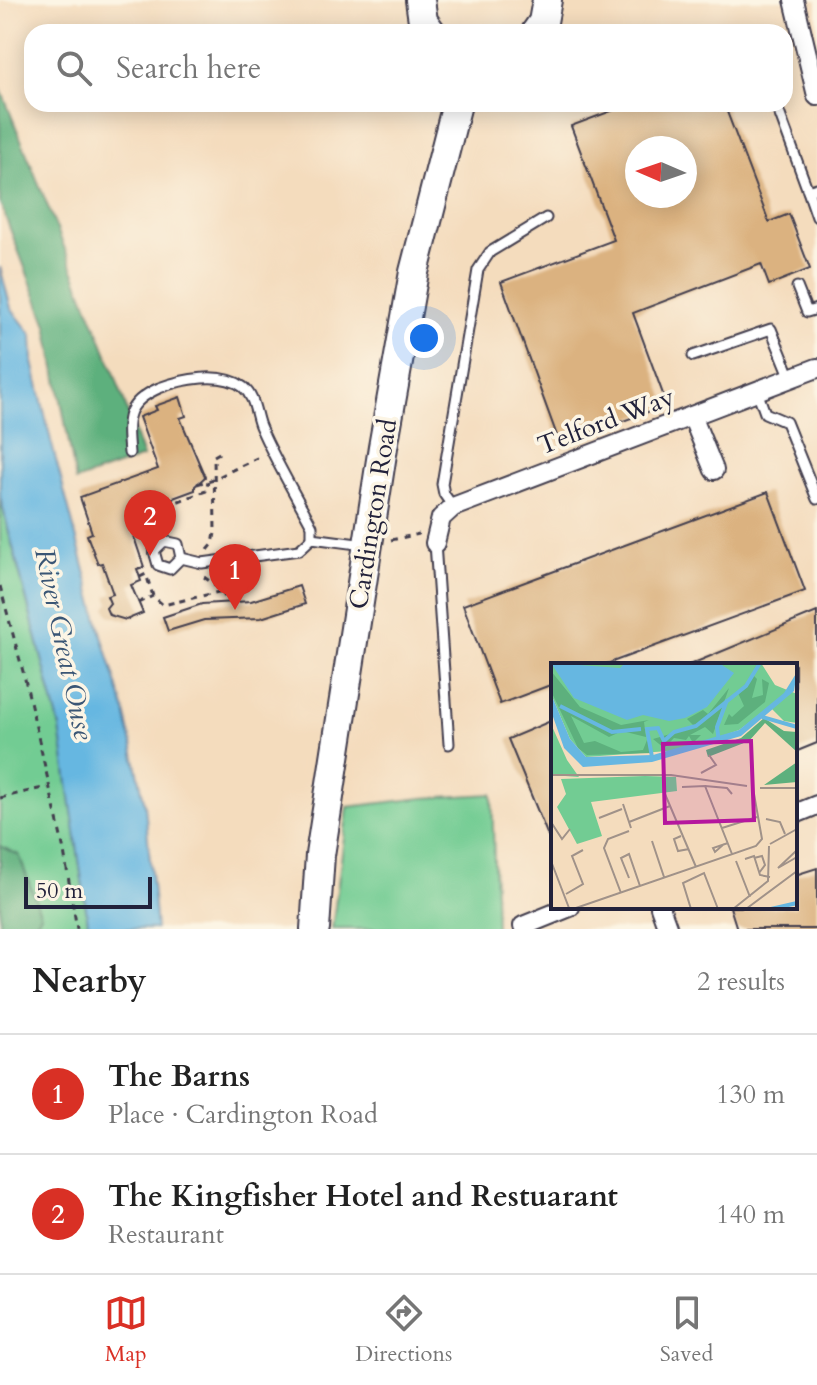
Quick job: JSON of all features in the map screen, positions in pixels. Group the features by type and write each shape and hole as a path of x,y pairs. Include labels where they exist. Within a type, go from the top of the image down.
{"main road":[{"path":"420,0 425,24"},
{"path":"542,24 547,0"},
{"name":"Cardington Road","path":"315,929 320,855 414,272 455,112"}],"street":[{"path":"794,0 817,96"},
{"name":"Telford Way","path":"453,507 817,368"},
{"path":"692,416 714,470"},
{"path":"436,537 441,518 453,507"},
{"path":"797,813 817,805"},
{"path":"523,926 565,909"},
{"path":"661,909 668,929"}],"lane":[{"path":"779,112 812,190 817,217"},
{"path":"453,507 444,494 442,484 478,270 490,252 546,218"},
{"path":"797,287 807,312 817,309"},
{"path":"693,356 771,329 791,378"},
{"path":"129,453 126,422 139,397 173,382 203,377 237,383 247,390 253,400 260,425 312,526 312,538 299,550 202,563 186,560 170,569 158,565 154,551 164,541 178,544 186,560"},
{"path":"757,391 765,413 786,422 817,499"},
{"path":"436,537 449,744"},
{"path":"312,538 368,545"}],"path":[{"path":"197,484 273,450"},
{"path":"221,452 214,456 213,544 205,553 186,560 193,569 223,591 226,603"},
{"path":"159,546 142,530 139,523 141,515 206,491 208,481"},
{"path":"132,527 139,523"},
{"path":"368,545 436,537"},
{"path":"140,577 146,574 153,596 163,605 223,591"},
{"path":"0,586 25,679 77,929"},
{"path":"138,603 153,596"},
{"path":"0,798 49,787"}],"green space":[{"path":"0,87 113,369 143,457 76,481 47,325 0,203"},
{"path":"0,498 60,728 89,929 0,929"},
{"path":"492,794 496,929 332,929 348,807"},
{"path":"0,846 19,855 41,915 31,929 0,929"}],"water":[{"name":"River Great Ouse","path":"0,267 11,308 32,335 33,362 51,441 125,711 145,805 156,929 89,929 60,728 0,497"}],"building":[{"path":"609,112 727,112 769,222 789,214 810,269 769,285 761,264 633,313 667,405 560,444 501,282 614,240 571,126"},
{"path":"180,397 186,416 180,418 205,477 195,486 195,490 135,512 132,531 144,567 137,569 141,581 131,585 143,613 126,620 109,615 106,608 110,603 107,596 113,594 102,563 98,564 87,535 92,533 80,497 158,469 139,417 157,410 155,406"},
{"path":"768,492 805,591 609,663 551,663 551,685 500,704 463,605"},
{"path":"299,586 305,604 261,618 204,620 168,631 163,617 202,604 251,601"},
{"path":"817,612 817,743 797,751 797,663 694,663"},
{"path":"551,721 551,843 508,739"},
{"path":"817,868 817,929 737,929 731,909 797,909 797,874"}],"place":[{"name":"The Kingfisher Hotel and Restuarant","path":"150,556"},
{"name":"The Barns","path":"235,610"}]}
